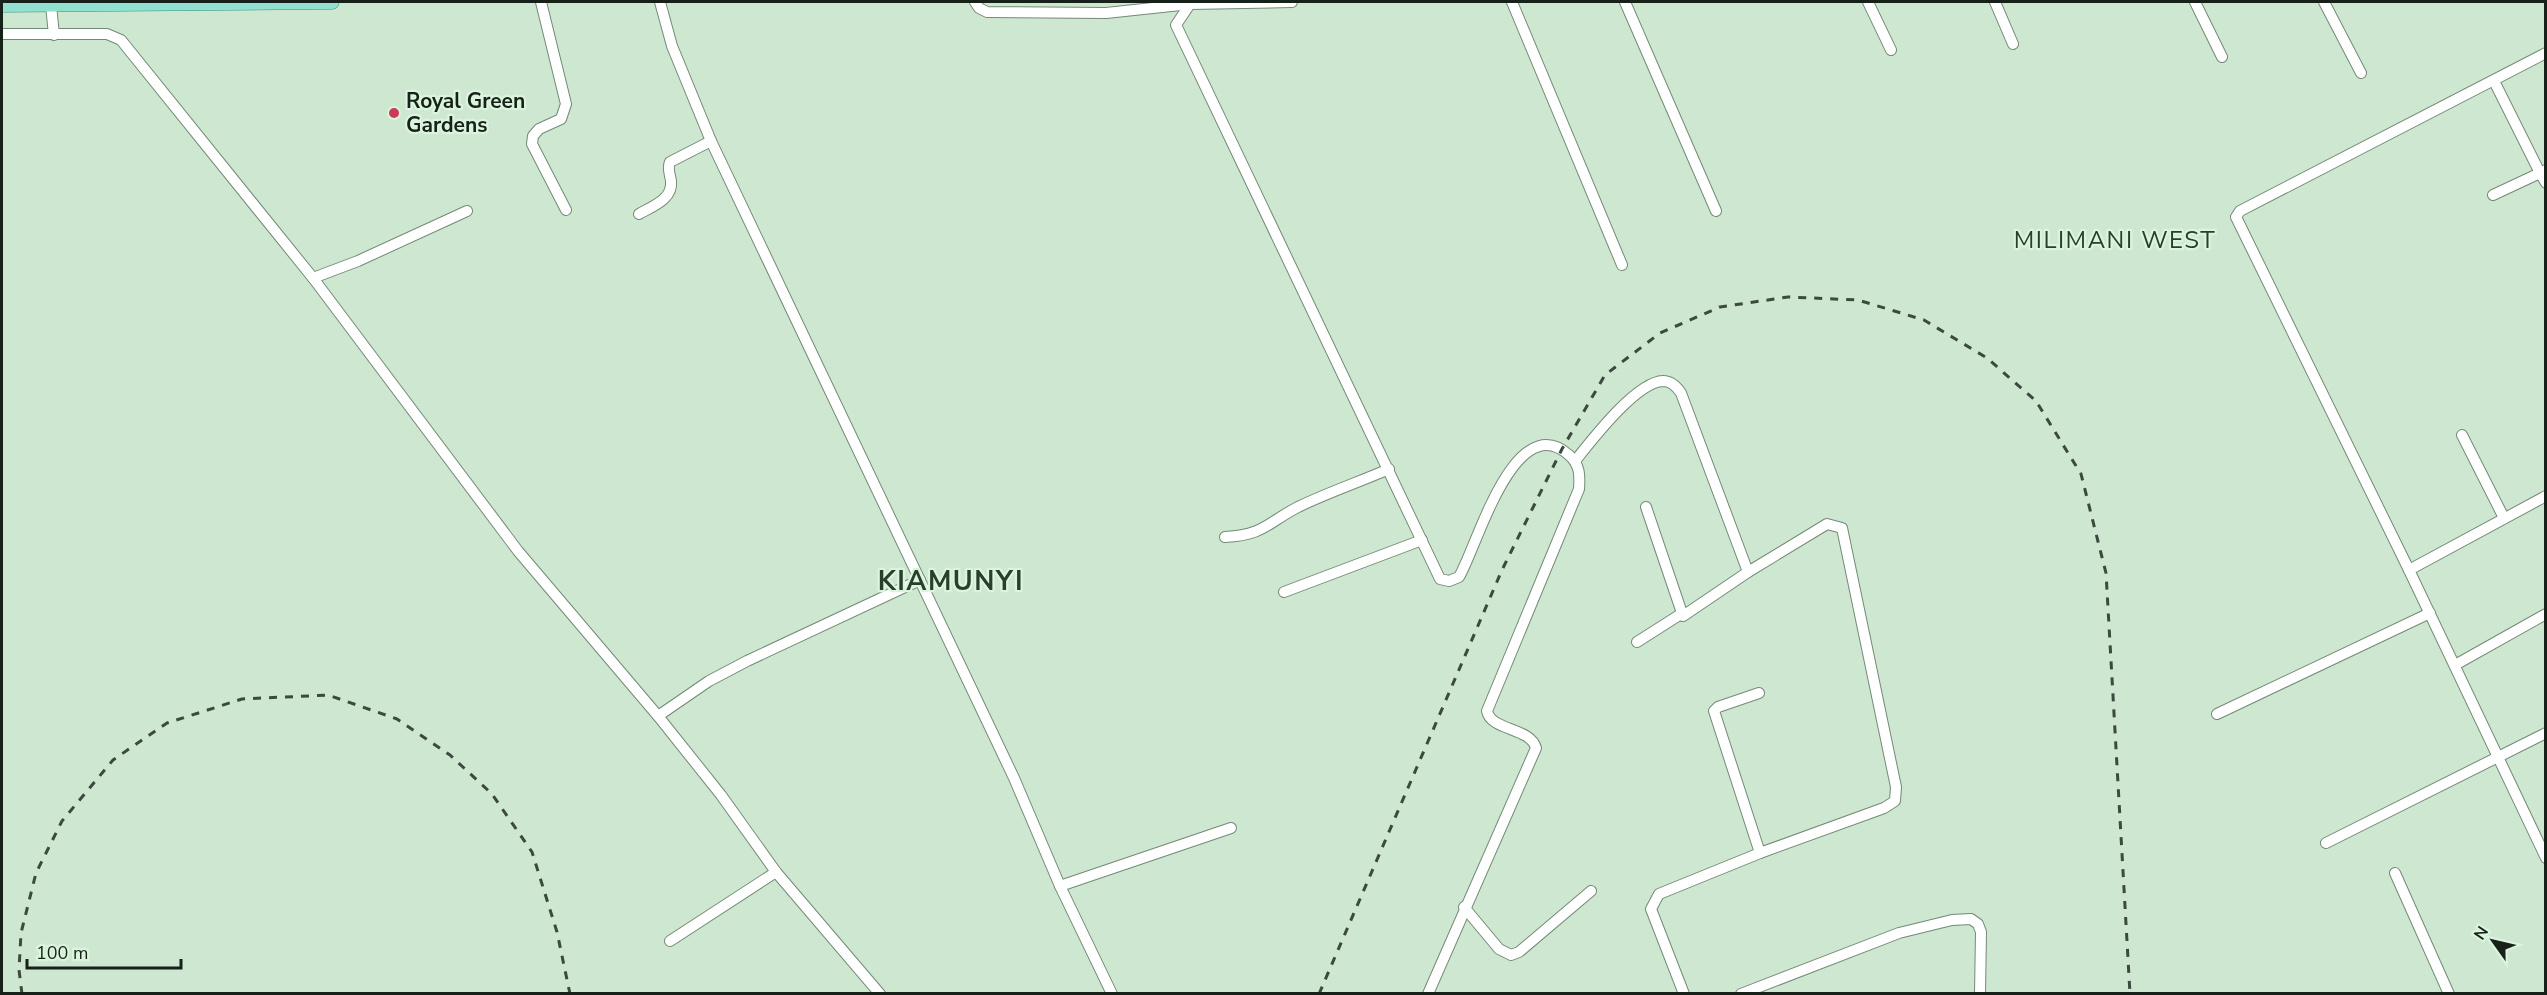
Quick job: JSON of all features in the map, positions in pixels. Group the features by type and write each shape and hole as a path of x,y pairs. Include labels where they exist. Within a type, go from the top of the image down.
{"main road":[{"path":"2,5 332,2"}],"street":[{"path":"541,2 566,104 561,119 539,129 533,136 532,144 566,210"},
{"path":"660,2 672,46 711,141 1014,778 1060,886 1112,993"},
{"path":"975,2 979,8 987,12 1106,14 1190,4 1292,2"},
{"path":"1512,2 1622,265"},
{"path":"1630,2 1623,2 1716,211"},
{"path":"1869,2 1891,51"},
{"path":"1995,2 2013,44"},
{"path":"2195,2 2222,57"},
{"path":"2324,2 2361,73"},
{"path":"1176,25 1190,4"},
{"path":"51,5 54,35"},
{"path":"1168,8 1440,579 1449,581 1459,577 1507,474 1525,452 1540,446 1554,446 1562,449 1575,461 1580,474 1580,489 1487,711 1491,718 1530,738 1536,748 1428,993"},
{"path":"2,34 107,34 121,40 313,278 506,535 658,716 721,795 776,872 880,993"},
{"path":"2546,53 2240,211 2236,217 2430,613 2546,858"},
{"path":"2493,195 2544,175 2494,81"},
{"path":"639,214 669,194 671,188 670,162 711,141"},
{"path":"313,278 358,261 467,211"},
{"path":"1575,461 1638,393 1660,381 1671,383 1681,393 1748,572"},
{"path":"2462,435 2504,518"},
{"path":"1225,537 1247,536 1261,531 1296,508 1389,469"},
{"path":"2409,570 2546,496"},
{"path":"1646,507 1681,614"},
{"path":"1637,642 1681,614 1686,616 1748,572 1827,524 1842,528 1896,796 1895,801 1884,808 1760,853 1659,894 1651,909 1684,993"},
{"path":"1284,592 1422,540"},
{"path":"658,716 709,681 747,661 920,580"},
{"path":"2217,714 2430,613"},
{"path":"2455,665 2546,614"},
{"path":"1759,693 1718,707 1714,711 1760,853"},
{"path":"2326,843 2546,733"},
{"path":"1060,886 1231,828"},
{"path":"670,941 776,872"},
{"path":"2395,873 2449,993"},
{"path":"1464,907 1499,949 1511,955 1520,952 1591,891"},
{"path":"1742,993 1899,933 1952,920 1971,919 1978,924 1982,932 1980,993"}],"railway":[{"path":"1319,994 1502,570 1562,449 1605,375 1660,333 1720,307 1788,297 1858,300 1924,320 1987,358 2036,401 2081,474 2106,573 2130,994"},
{"path":"22,994 19,970 21,933 36,873 62,821 113,760 167,723 242,699 328,695 397,719 450,755 492,794 532,852 557,932 570,994"}],"place":[{"name":"Royal Green Gardens","path":"394,113"}],"district":[{"name":"MILIMANI WEST","path":"2115,240"},
{"name":"KIAMUNYI","path":"951,581"}]}
